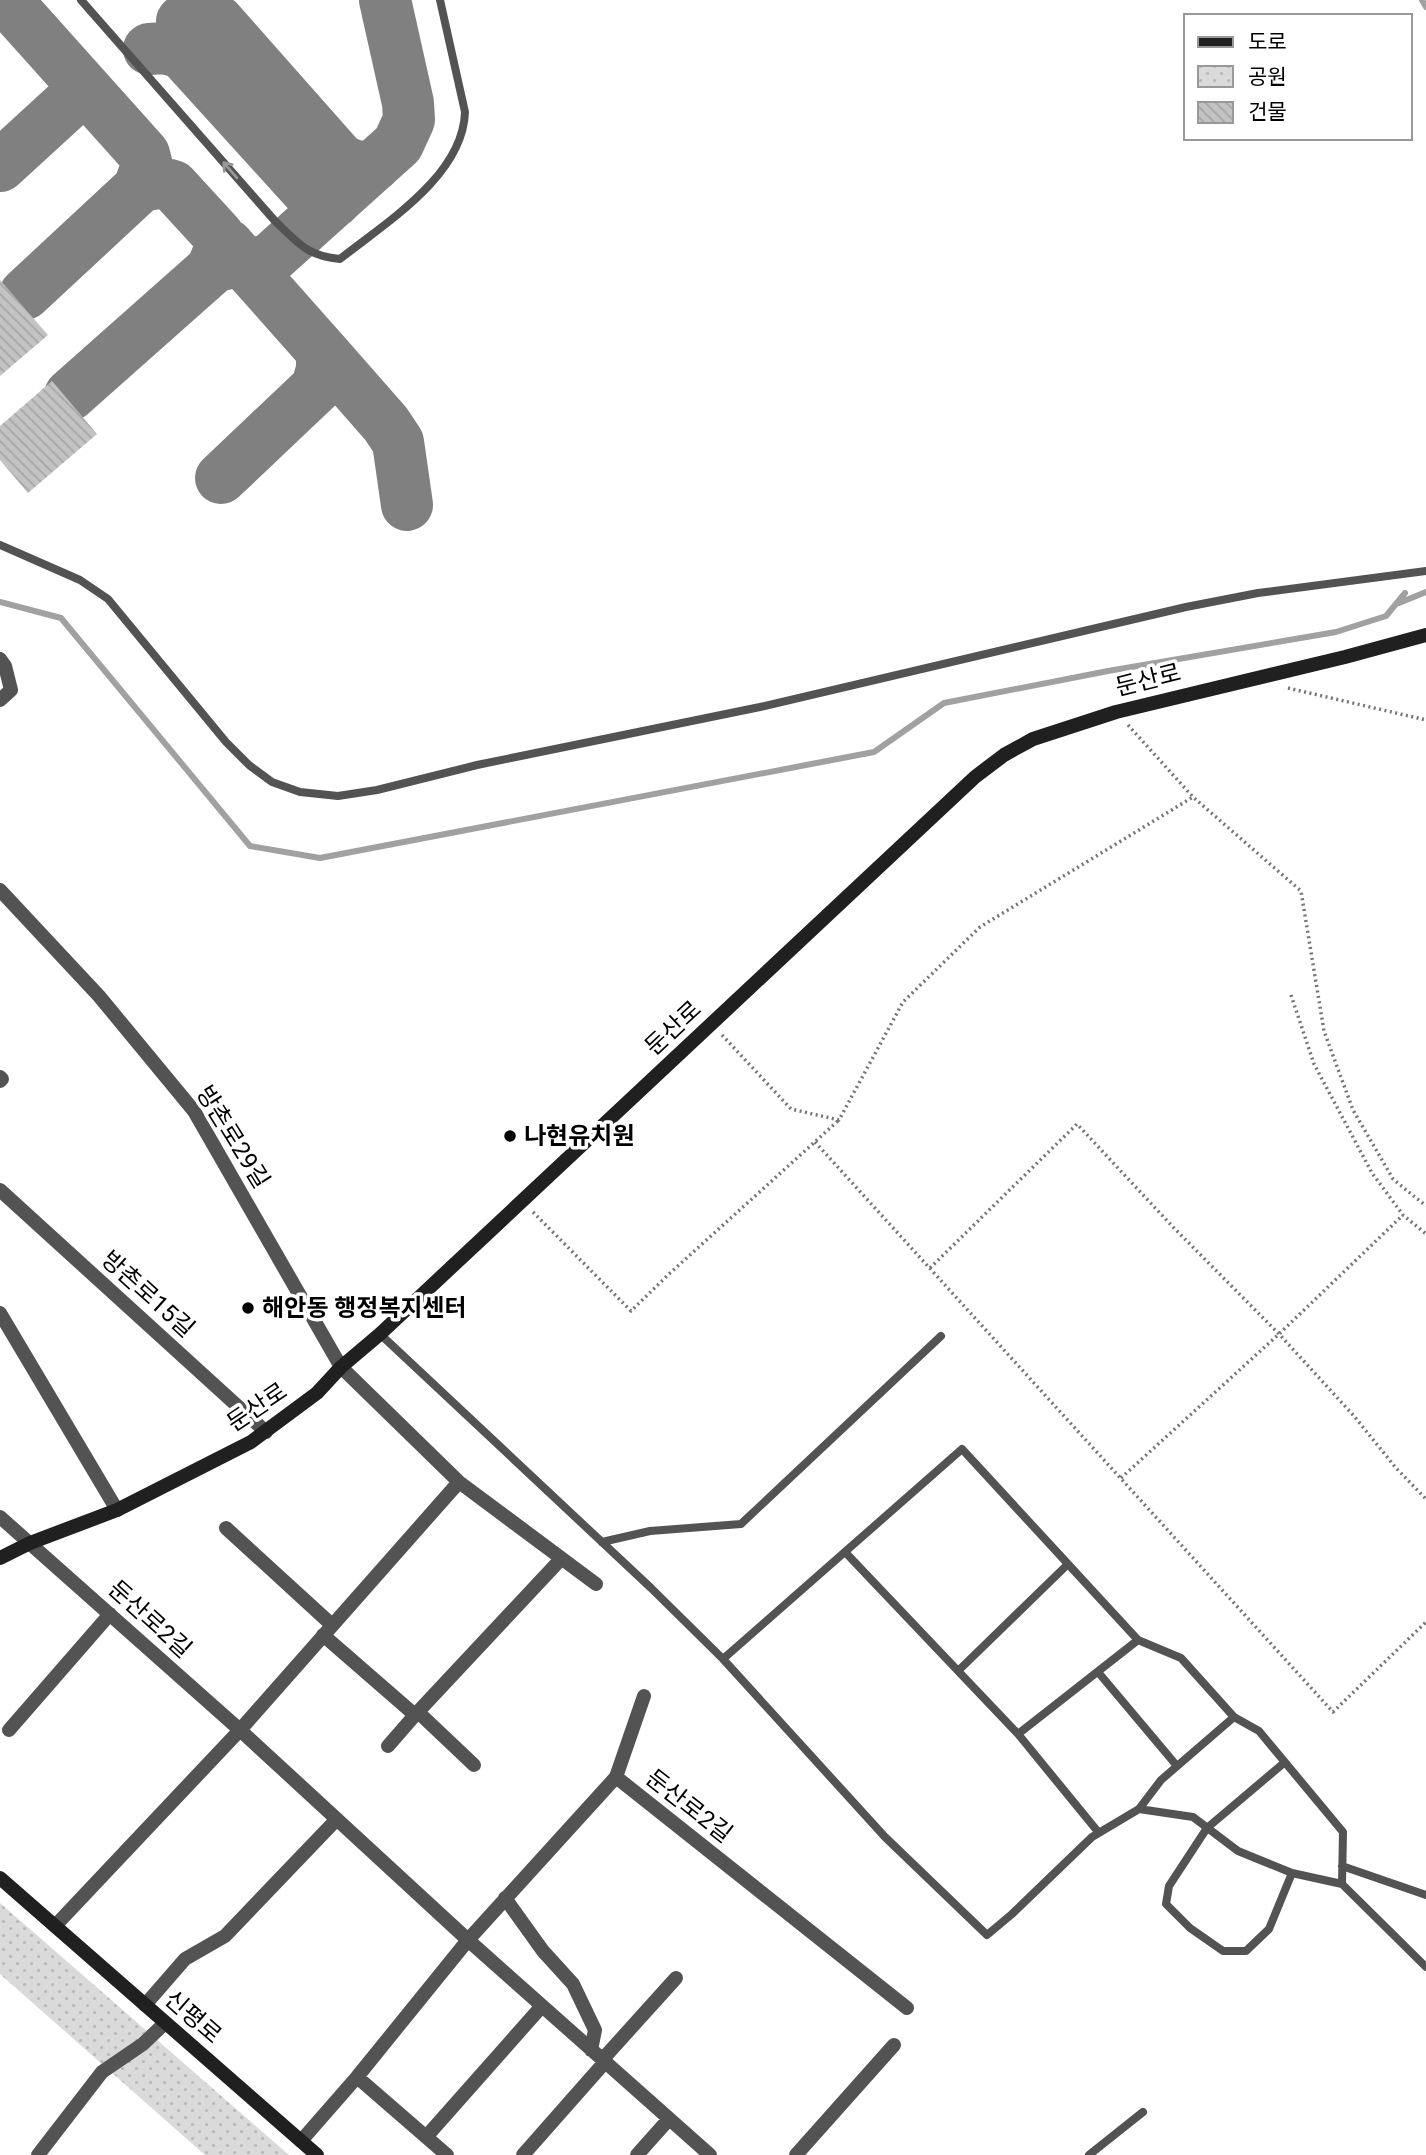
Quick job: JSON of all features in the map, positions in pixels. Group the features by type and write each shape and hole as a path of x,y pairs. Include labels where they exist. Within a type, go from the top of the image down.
{"street":[{"name":"둔산로","path":"0,1558 30,1543 117,1510 251,1442 317,1393 341,1367 380,1334 975,777 1004,755 1032,739 1116,712 1426,635"},
{"path":"0,659 5,666 11,690 0,700"},
{"name":"방촌로29길","path":"0,890 99,996 194,1111 341,1367 459,1482"},
{"name":"방촌로15길","path":"0,1190 266,1432"},
{"path":"0,1312 117,1510"},
{"path":"55,1926 240,1730 459,1482 596,1584"},
{"name":"둔산로2길","path":"0,1517 240,1730 542,2007 710,2155"},
{"path":"226,1528 328,1630 474,1766"},
{"path":"388,1746 561,1559"},
{"path":"9,1730 110,1614"},
{"path":"616,1777 644,1696"},
{"name":"둔산로2길","path":"357,2077 468,1940 616,1777 907,2008"},
{"path":"145,2005 185,1959 225,1936 337,1819"},
{"name":"신평로","path":"0,1878 317,2155"},
{"path":"505,1899 543,1951 573,1984 594,2030 599,2057"},
{"path":"523,2155 599,2057 676,1978"},
{"path":"426,2137 542,2007"},
{"path":"38,2155 102,2072 143,2044 165,2023"},
{"path":"796,2155 894,2045"},
{"path":"301,2141 357,2077 447,2155"},
{"path":"637,2155 669,2119"}],"lane":[{"path":"81,0 275,221 300,245 319,257 340,259 426,191 457,148 465,129 465,112 440,0"},
{"path":"0,545 80,580 108,599 226,742 256,771 272,782 300,792 338,796 377,790 477,765 773,704 1186,607 1258,593 1426,571"},
{"path":"380,1334 723,1659 885,1837 987,1935 1098,1833 1139,1809 1161,1780 1234,1717"},
{"path":"602,1542 650,1531 741,1524 941,1336"},
{"path":"723,1659 962,1449 1138,1640 1181,1658 1234,1717 1259,1731 1343,1832 1342,1884"},
{"path":"845,1552 1018,1734 1098,1833"},
{"path":"958,1671 1068,1564"},
{"path":"1018,1734 1138,1640"},
{"path":"1098,1672 1177,1766"},
{"path":"1285,1762 1207,1828 1170,1886 1167,1904 1190,1928 1223,1951 1246,1951 1269,1929 1292,1873"},
{"path":"1139,1809 1194,1817 1238,1852 1292,1873 1342,1884 1426,1967"},
{"path":"1342,1866 1426,1895"},
{"path":"1089,2155 1143,2112"}],"path":[{"path":"1250,678 1426,720"},
{"path":"1116,712 1192,797 1301,891 1324,1031 1353,1110 1393,1179 1426,1206"},
{"path":"522,1201 631,1311 839,1120 903,1002 979,927 1192,797"},
{"path":"1291,995 1314,1064 1372,1173 1403,1215 1426,1234"},
{"path":"712,1024 791,1109 839,1120"},
{"path":"930,1268 1077,1124 1172,1226 1279,1334 1426,1499"},
{"path":"815,1142 1333,1712 1426,1622"},
{"path":"1120,1479 1279,1334 1403,1215"}],"green space":[{"path":"0,1903 289,2155 205,2155 0,1974"}],"building":[{"path":"0,280 48,335 0,376"},
{"path":"52,381 97,434 28,493 0,460 0,426"}],"waterway":[{"path":"1422,0 1426,7"},
{"path":"1399,603 1426,592"},
{"path":"0,602 61,618 250,846 320,858 874,752 944,703 1108,671 1336,632 1386,616 1405,593"}],"taxiway":[{"path":"6,0 144,154 147,166 139,188"},
{"path":"70,395 212,269 220,265 255,263 270,259 398,144 409,120 408,103 385,0"},
{"path":"182,21 197,15 218,21 340,159 357,166 375,165"},
{"path":"149,49 165,48 182,53 310,194 322,202 335,201"},
{"path":"0,166 71,101"},
{"path":"25,294 139,188 152,184 173,186 218,235 220,249 212,269"},
{"path":"221,478 317,387 322,369 322,351 228,245"},
{"path":"322,351 386,424 398,442 407,505"}],"place":[{"name":"나현유치원","path":"510,1136"},
{"name":"해안동 행정복지센터","path":"248,1308"}]}
